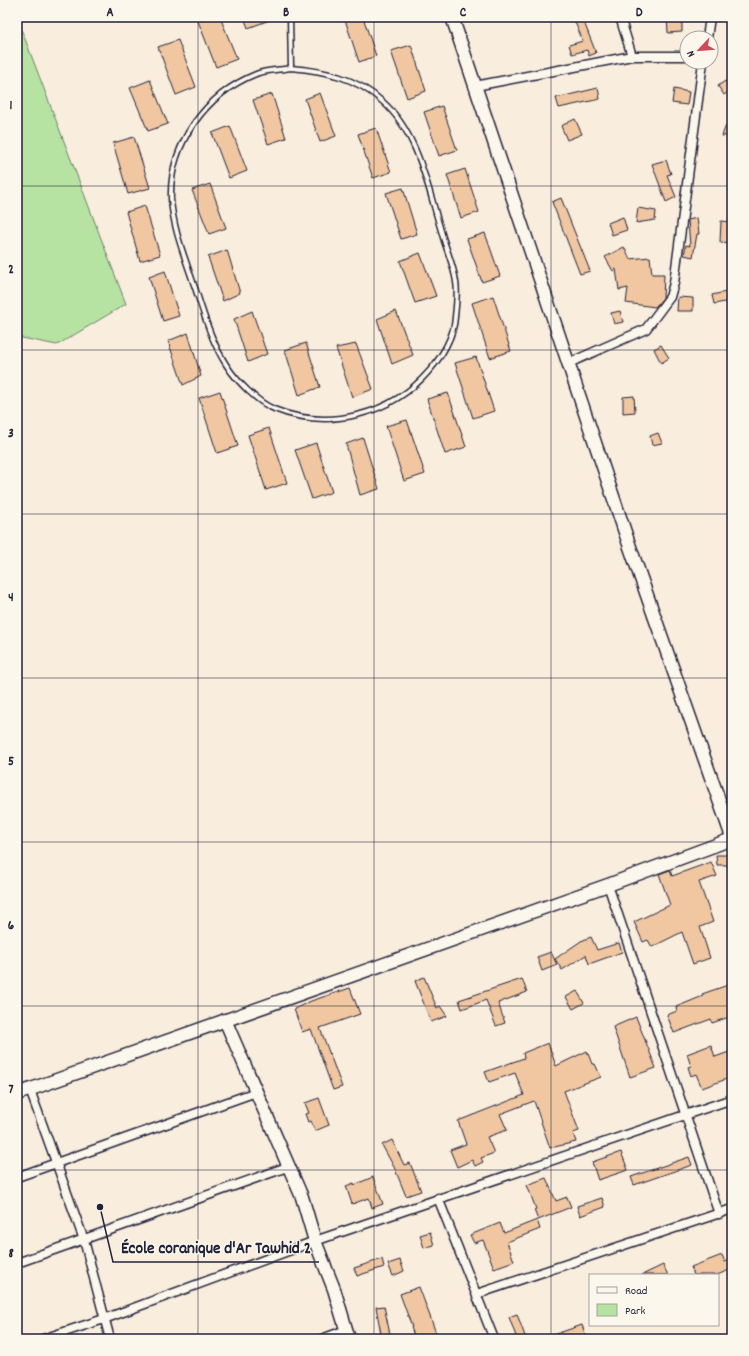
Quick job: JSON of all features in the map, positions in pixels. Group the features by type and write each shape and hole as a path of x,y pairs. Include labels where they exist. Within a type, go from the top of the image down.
{"street":[{"path":"17,1094 608,885 732,838 630,547 452,17"},
{"path":"620,17 632,56"},
{"path":"708,30 710,17"},
{"path":"475,86 632,56 679,56"},
{"path":"569,363 646,329 670,297 674,283 702,70"},
{"path":"608,885 719,1214"},
{"path":"225,1020 290,1166 302,1197 315,1241 334,1289 347,1335 322,1339"},
{"path":"30,1090 84,1240 110,1339"},
{"path":"17,1177 256,1092"},
{"path":"43,1339 104,1319 315,1241 438,1198 732,1099"},
{"path":"17,1263 290,1166"},
{"path":"438,1198 494,1339"},
{"path":"477,1294 732,1209"}],"lane":[{"path":"290,17 291,68"},
{"path":"291,68 324,71 354,82 383,102 403,125 417,154 456,282 455,320 442,356 418,384 388,405 359,416 328,419 301,416 272,409 250,392 227,367 212,338 175,228 171,198 174,170 185,137 204,109 230,87 258,73 291,68"}],"green space":[{"path":"17,18 126,304 57,345 17,337"}],"building":[{"path":"209,17 220,17 237,59 216,67 198,21"},
{"path":"244,17 275,17 275,18 248,28"},
{"path":"344,17 363,17 376,56 359,62"},
{"path":"582,17 596,53 589,56 587,50 572,54 569,45 583,41 574,20"},
{"path":"667,17 682,17 682,30 679,30 679,32 668,33"},
{"path":"178,40 196,87 176,95 158,47"},
{"path":"411,45 426,91 407,98 391,51"},
{"path":"150,80 168,124 148,131 130,88"},
{"path":"725,81 731,90 724,95 718,86"},
{"path":"598,88 600,99 559,108 556,98"},
{"path":"674,89 689,92 687,105 672,103"},
{"path":"320,93 336,136 320,142 305,99"},
{"path":"272,94 286,138 268,144 253,100"},
{"path":"442,106 457,150 439,156 424,112"},
{"path":"575,119 582,134 567,140 561,126"},
{"path":"726,125 732,129 732,135 722,136"},
{"path":"230,126 247,171 229,178 212,133"},
{"path":"376,128 391,172 373,178 358,134"},
{"path":"134,137 150,188 128,194 113,143"},
{"path":"666,160 671,174 667,175 676,197 666,202 652,164"},
{"path":"465,169 479,212 461,218 447,175"},
{"path":"210,184 226,228 209,234 192,190"},
{"path":"403,188 417,234 401,239 386,193"},
{"path":"561,198 590,271 580,274 552,202"},
{"path":"145,206 160,255 140,261 126,212"},
{"path":"638,208 656,211 655,220 636,223"},
{"path":"623,217 627,230 612,235 608,223"},
{"path":"697,218 699,234 697,234 693,257 684,255 686,245 690,246 688,220"},
{"path":"721,221 732,222 731,243 720,242"},
{"path":"485,233 500,276 482,282 467,239"},
{"path":"624,247 630,259 650,257 652,274 664,274 663,298 655,307 626,303 628,288 619,290 616,269 613,271 605,257"},
{"path":"227,250 240,293 223,301 208,257"},
{"path":"420,253 436,296 415,303 400,261"},
{"path":"165,271 179,316 163,321 149,277"},
{"path":"726,292 730,301 714,304 712,295"},
{"path":"493,296 511,351 490,358 472,303"},
{"path":"678,297 693,298 693,311 677,311"},
{"path":"252,311 267,354 248,362 234,319"},
{"path":"396,311 413,355 392,364 377,319"},
{"path":"620,311 623,322 614,324 611,313"},
{"path":"188,333 201,376 183,385 168,341"},
{"path":"306,343 320,387 299,395 285,350"},
{"path":"356,344 373,389 352,397 336,348"},
{"path":"661,345 669,358 661,363 654,349"},
{"path":"476,357 494,411 473,418 455,363"},
{"path":"220,391 238,446 217,453 199,398"},
{"path":"448,393 466,447 445,454 427,399"},
{"path":"634,396 635,412 623,413 623,397"},
{"path":"407,420 425,474 404,481 386,426"},
{"path":"269,428 287,483 266,490 248,435"},
{"path":"658,433 662,443 652,445 650,436"},
{"path":"363,438 379,489 360,495 346,444"},
{"path":"316,443 332,492 312,499 295,450"},
{"path":"716,855 729,855 729,865 717,865"},
{"path":"711,862 717,876 699,882 713,922 700,927 710,958 693,964 682,932 652,947 648,940 643,942 634,922 670,905 659,874 670,870 672,876"},
{"path":"591,937 597,950 619,943 622,952 589,964 586,955 562,970 555,959 581,941"},
{"path":"551,952 557,965 542,971 537,957"},
{"path":"424,977 437,1008 440,1006 447,1016 431,1022 415,981"},
{"path":"522,979 527,992 498,1003 505,1023 496,1026 486,1000 462,1009 459,1000"},
{"path":"728,985 732,995 732,1016 712,1023 711,1019 674,1033 667,1015 677,1011 676,1007 703,996 702,994"},
{"path":"350,988 360,1014 320,1028 342,1087 333,1090 311,1029 302,1032 294,1009 311,1001"},
{"path":"577,991 584,1003 573,1009 566,997"},
{"path":"636,1017 656,1068 630,1077 613,1027"},
{"path":"548,1043 556,1066 587,1051 592,1064 595,1064 601,1077 564,1091 579,1131 573,1133 576,1142 550,1148 534,1101 500,1114 507,1130 487,1137 494,1153 481,1158 483,1162 475,1166 472,1160 457,1167 450,1150 466,1144 458,1121 524,1095 515,1073 489,1082 485,1072 524,1058 523,1053"},
{"path":"711,1045 715,1057 732,1051 732,1077 702,1088 696,1074 691,1076 688,1067 691,1066 687,1054"},
{"path":"319,1098 329,1125 315,1131 311,1121 308,1122 305,1114 309,1113 305,1103"},
{"path":"392,1140 404,1165 410,1163 421,1191 406,1196 394,1167 382,1145"},
{"path":"621,1152 628,1170 598,1180 592,1162"},
{"path":"689,1157 692,1165 634,1185 631,1177"},
{"path":"373,1177 383,1204 372,1208 369,1198 352,1204 346,1186 354,1183 354,1185"},
{"path":"546,1178 556,1201 567,1197 571,1207 538,1220 534,1210 536,1209 527,1185"},
{"path":"602,1198 605,1207 580,1216 577,1206"},
{"path":"537,1220 540,1229 507,1242 514,1261 494,1268 483,1240 474,1243 470,1235 500,1223 504,1233"},
{"path":"430,1232 434,1245 424,1248 420,1235"},
{"path":"722,1255 725,1262 732,1259 732,1269 719,1274 694,1274 691,1267"},
{"path":"382,1259 384,1267 357,1276 354,1268"},
{"path":"400,1260 404,1271 393,1276 388,1264"},
{"path":"663,1265 668,1274 644,1274"},
{"path":"419,1287 438,1339 415,1339 400,1294"},
{"path":"384,1306 391,1339 382,1339 376,1307"},
{"path":"517,1314 526,1339 517,1339 509,1317"},
{"path":"582,1325 587,1339 547,1339 547,1337"}],"place":[{"name":"École coranique d'Ar Tawhid 2","path":"100,1207"}]}
